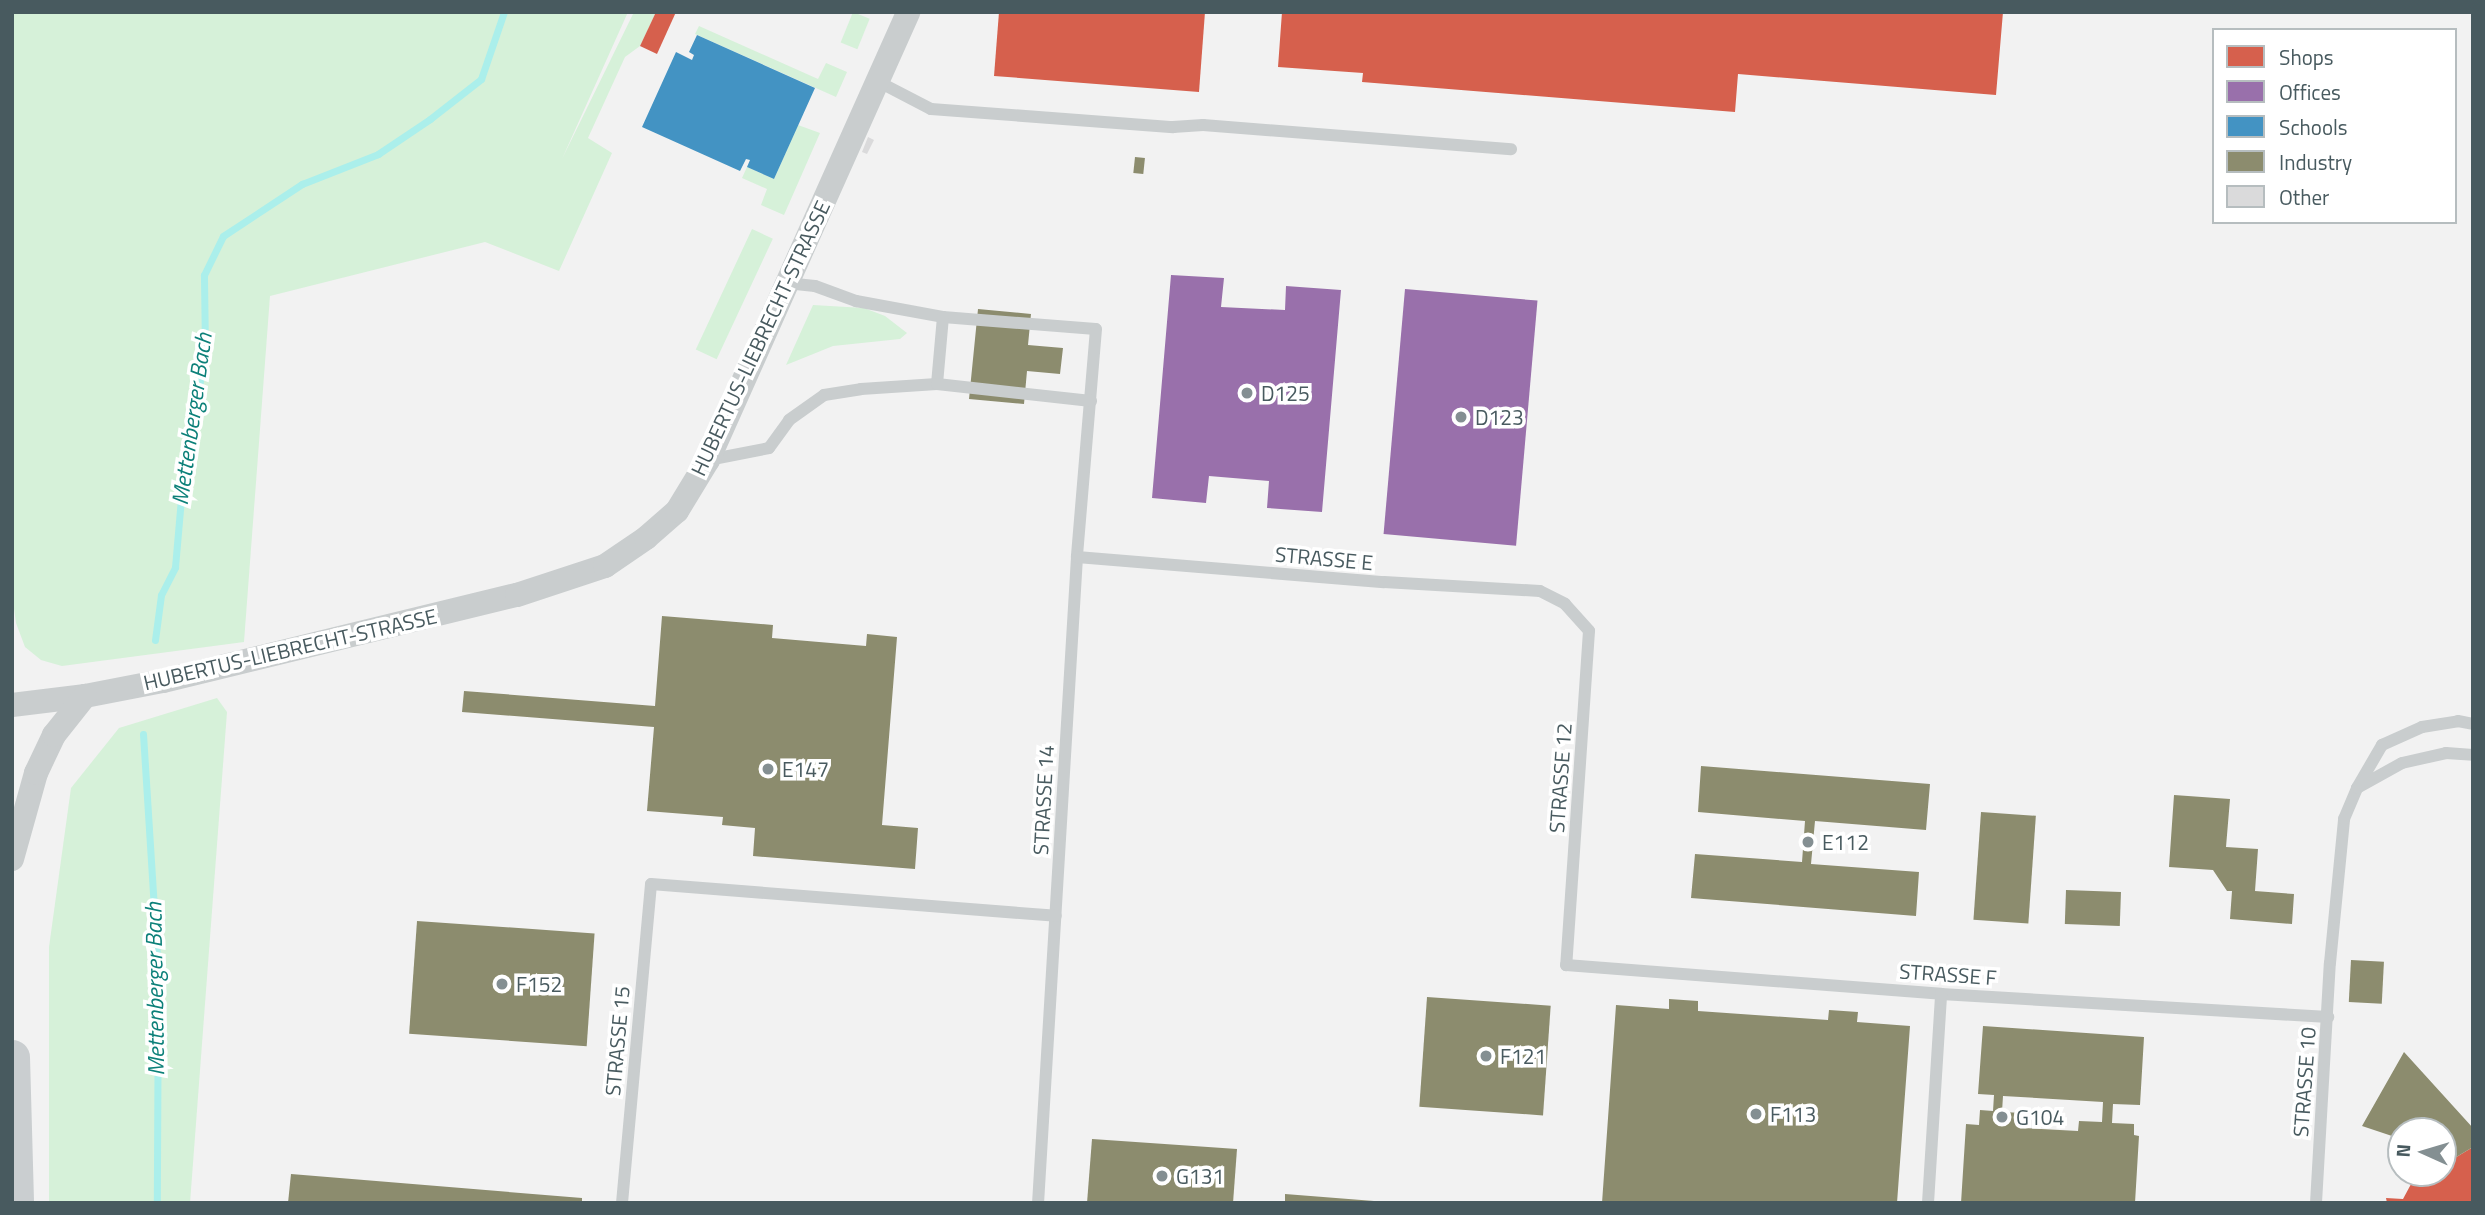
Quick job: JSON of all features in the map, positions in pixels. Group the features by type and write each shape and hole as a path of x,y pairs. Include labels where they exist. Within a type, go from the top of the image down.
{"main road":[{"path":"12,1057 16,1203"}],"street":[{"name":"HUBERTUS-LIEBRECHT-STRASSE","path":"12,705 85,696 226,667 517,595 605,566 646,538 677,511 708,460 908,12"},
{"path":"12,859 36,773 54,735 85,696"}],"lane":[{"path":"877,81 931,109 1173,127 1203,125 1511,149"},
{"path":"786,283 815,286 856,301 943,317 937,384"},
{"name":"STRASSE 14","path":"943,317 1096,329 1077,557 1038,1203"},
{"path":"708,460 769,449 789,420 824,395 861,389 937,384 1091,401"},
{"name":"STRASSE E","path":"1077,557 1384,582 1540,591 1565,604"},
{"name":"STRASSE 12","path":"1565,604 1589,631 1566,965"},
{"name":"STRASSE 10","path":"2316,1203 2330,963 2344,819 2357,788 2382,745 2422,727 2458,722 2473,724"},
{"path":"2357,788 2402,763 2446,753 2473,755"},
{"name":"STRASSE 15","path":"622,1203 651,884 1056,916"},
{"name":"STRASSE F","path":"1566,965 1941,993 2328,1017"},
{"path":"1928,1203 1941,993"}],"green space":[{"path":"12,12 628,12 562,159 634,12 656,12 640,46 625,57 588,138 612,153 559,271 485,242 270,296 244,642 62,666 41,660 25,647 16,623 12,594"},
{"path":"853,12 870,19 857,49 841,43"},
{"path":"699,26 818,79 826,63 847,72 836,97 695,34"},
{"path":"798,125 820,133 784,215 761,205 767,189 742,178 747,167 774,179"},
{"path":"752,229 773,239 717,359 696,350"},
{"path":"813,305 864,308 885,316 907,333 900,339 833,346 786,365"},
{"path":"217,698 227,712 190,1203 49,1203 49,947 71,788 119,728"}],"building: Shops":[{"path":"656,12 676,12 657,54 640,46"},
{"path":"999,12 1205,12 1199,92 994,76"},
{"path":"1282,12 2003,12 1996,95 1738,74 1735,112 1362,82 1363,73 1278,67"},
{"path":"2473,1147 2473,1203 2387,1203 2386,1198 2403,1199 2409,1187 2457,1187 2457,1157"}],"building: Offices":[{"name":"D125","path":"1171,275 1224,278 1221,307 1285,310 1286,286 1341,290 1322,512 1267,508 1269,481 1209,476 1206,503 1152,498"},
{"name":"D123","path":"1405,289 1537,301 1516,546 1384,534"}],"building: Schools":[{"path":"697,35 815,88 774,179 747,167 750,160 746,159 740,171 642,127 676,52 692,60 694,55 689,52"}],"building: Industry":[{"path":"1135,157 1145,158 1143,174 1133,173"},
{"path":"978,309 1031,314 1028,345 1063,348 1060,374 1027,371 1024,404 969,399"},
{"name":"E147","path":"662,616 773,625 772,638 866,646 867,634 897,637 882,825 918,828 915,869 753,856 755,828 722,825 723,817 647,811 654,727 462,712 464,691 655,706"},
{"name":"E112","path":"1701,766 1930,784 1926,830 1815,821 1811,864 1919,872 1916,916 1691,898 1695,854 1802,862 1805,821 1698,812"},
{"path":"2174,795 2230,799 2226,847 2258,849 2255,891 2294,894 2292,924 2230,919 2232,891 2227,891 2213,870 2169,867"},
{"path":"1981,812 2036,816 2028,924 1973,920"},
{"path":"2066,890 2121,892 2120,926 2065,924"},
{"name":"F152","path":"417,921 595,933 587,1046 409,1034"},
{"path":"2351,960 2384,962 2382,1004 2349,1002"},
{"name":"F121","path":"1427,997 1551,1006 1543,1115 1419,1107"},
{"name":"F113","path":"1669,999 1698,1001 1698,1011 1828,1020 1829,1010 1858,1012 1857,1022 1910,1026 1897,1203 1602,1203 1616,1005 1669,1009"},
{"name":"G104","path":"1983,1026 2144,1037 2140,1105 2113,1104 2112,1123 2134,1124 2134,1135 2139,1136 2135,1203 1961,1203 1966,1124 1979,1125 1980,1110 1993,1111 1994,1095 1978,1094","holes":["2003,1096 2103,1102 2102,1122 2079,1121 2078,1131 2023,1128 2024,1113 2002,1112"]},
{"path":"2404,1052 2473,1128 2473,1147 2457,1157 2457,1117 2387,1117 2387,1134 2362,1126"},
{"name":"G131","path":"1092,1139 1237,1149 1233,1203 1087,1203"},
{"path":"291,1174 582,1198 582,1203 288,1203"},
{"path":"1285,1194 1374,1201 1374,1203 1285,1203"}],"building: Other":[{"path":"868,137 874,140 867,154 862,152"}],"waterway":[{"name":"Mettenberger Bach","path":"155,640 161,595 175,567 181,498 205,350 204,275 223,236 302,184 378,154 430,119 481,79 504,12"},
{"name":"Mettenberger Bach","path":"143,734 158,975 157,1203"}],"place":[{"name":"D125","path":"1247,393"},
{"name":"D123","path":"1461,417"},
{"name":"E147","path":"768,769"},
{"name":"E112","path":"1808,842"},
{"name":"F152","path":"502,984"},
{"name":"F121","path":"1486,1056"},
{"name":"F113","path":"1756,1114"},
{"name":"G104","path":"2002,1117"},
{"name":"G131","path":"1162,1176"}]}
